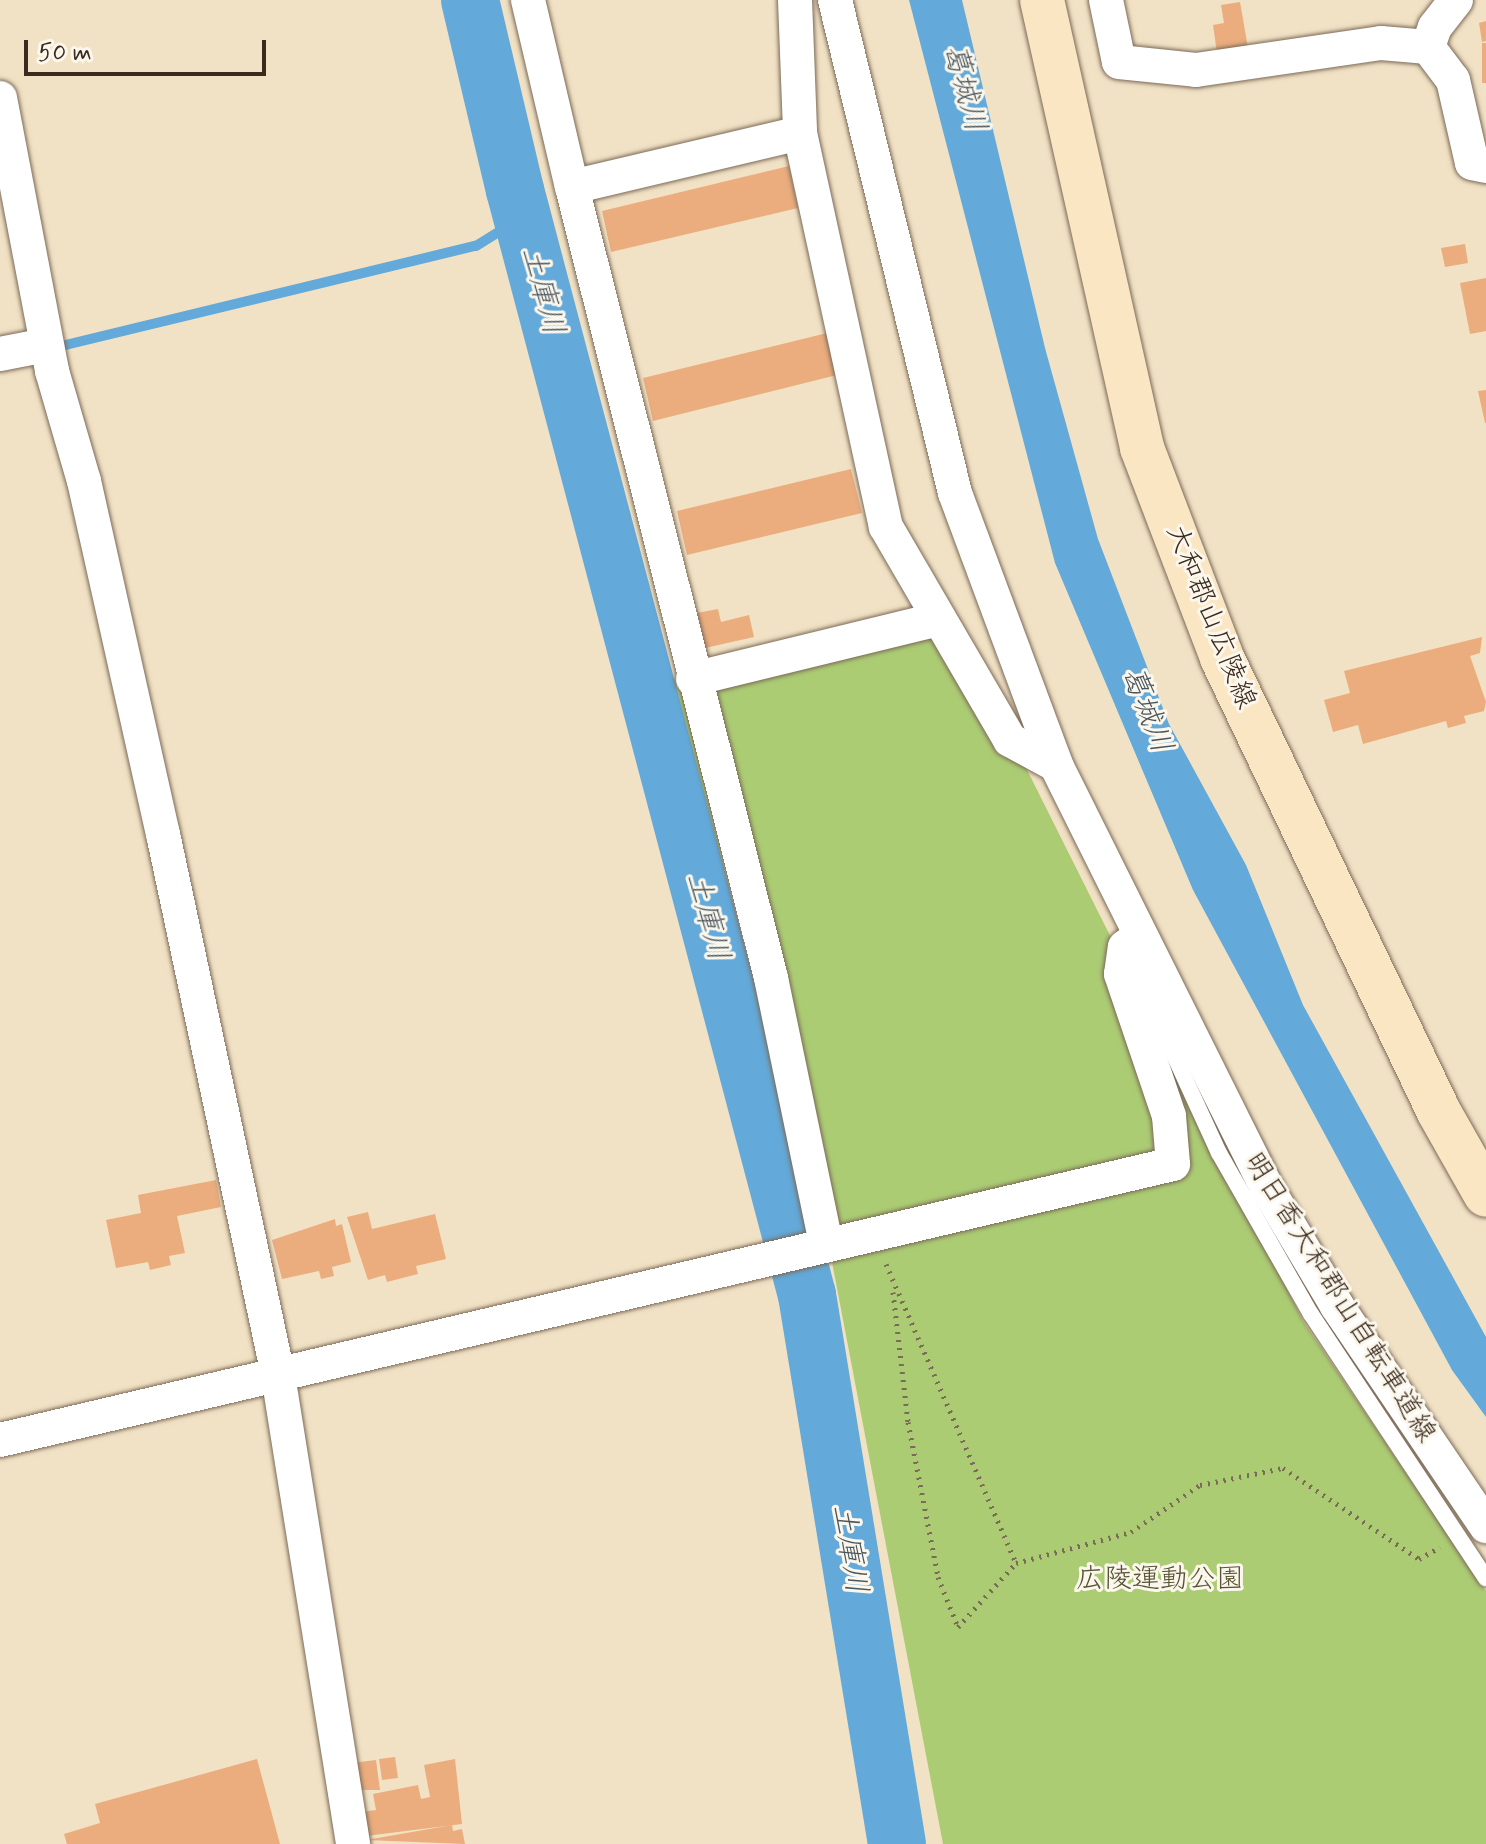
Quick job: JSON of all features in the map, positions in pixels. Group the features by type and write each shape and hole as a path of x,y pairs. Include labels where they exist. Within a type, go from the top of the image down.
{"main road":[{"name":"大和郡山広陵線","path":"1042,0 1142,448 1222,658 1439,1112 1486,1195"}],"street":[{"path":"528,0 693,679 771,978 826,1243"},
{"path":"795,0 800,133 886,527 1010,740 1056,765"},
{"path":"835,0 955,493 1056,765 1133,942 1267,1188 1337,1306 1486,1526"},
{"path":"1106,0 1119,62 1196,70 1381,43 1428,47 1453,80 1472,163 1486,166"},
{"path":"1428,47 1435,27 1456,0"},
{"path":"0,98 49,358 84,481 278,1375 353,1844"},
{"path":"572,187 800,133"},
{"path":"0,354 49,358"},
{"path":"693,679 939,619"},
{"path":"0,1440 756,1258 1173,1164 1169,1116 1121,974 1133,942"}],"lane":[{"name":"明日香大和郡山自転車道線","path":"1133,942 1219,1153 1303,1300 1486,1578"}],"path":[{"path":"876,1233 891,1280 1016,1563"},
{"path":"891,1280 908,1422 932,1546 958,1627 1016,1563 1131,1532 1200,1485 1283,1468 1419,1559"}],"green space":[{"name":"広陵運動公園","path":"942,600 1303,1321 1486,1591 1486,1844 943,1844 828,1241 672,679"}],"water":[{"name":"葛城川","path":"909,0 962,0 1045,348 1098,539 1169,724 1246,865 1303,1005 1486,1337 1486,1417 1452,1370 1193,890 1055,563"}],"building":[{"path":"1240,2 1248,48 1217,53 1213,25 1224,23 1221,5"},
{"path":"1486,21 1486,41 1482,42 1479,23"},
{"path":"1482,43 1486,43 1486,83 1482,83"},
{"path":"789,166 798,208 611,252 602,211"},
{"path":"1465,244 1468,263 1445,267 1441,248"},
{"path":"1486,278 1486,331 1470,334 1460,283"},
{"path":"831,332 841,374 653,421 643,378"},
{"path":"1486,390 1486,423 1485,423 1478,391"},
{"path":"851,469 862,513 687,555 677,511"},
{"path":"718,609 721,622 749,615 754,637 705,648 697,613"},
{"path":"1482,637 1480,653 1470,656 1486,702 1484,711 1464,716 1466,723 1448,728 1446,721 1363,744 1358,725 1333,732 1324,700 1350,693 1344,671"},
{"path":"216,1180 221,1207 177,1216 185,1253 169,1256 171,1265 150,1270 148,1262 116,1268 106,1220 141,1213 138,1195"},
{"path":"368,1212 372,1229 435,1214 446,1259 416,1266 418,1274 387,1282 385,1275 368,1280 347,1217"},
{"path":"335,1219 336,1226 342,1224 351,1262 332,1267 334,1276 321,1279 319,1271 282,1279 272,1240"},
{"path":"395,1757 398,1778 382,1780 379,1759"},
{"path":"257,1759 280,1844 67,1844 64,1834 100,1823 95,1804"},
{"path":"455,1759 462,1824 366,1836 361,1812 376,1810 373,1794 418,1785 421,1799 430,1797 424,1765"},
{"path":"376,1760 380,1790 356,1790 352,1763"},
{"path":"452,1825 453,1831 462,1829 465,1844 366,1840"}],"waterway":[{"name":"土庫川","path":"470,0 515,190 807,1295 897,1844"},
{"path":"53,348 476,246 506,227 515,190"}]}
